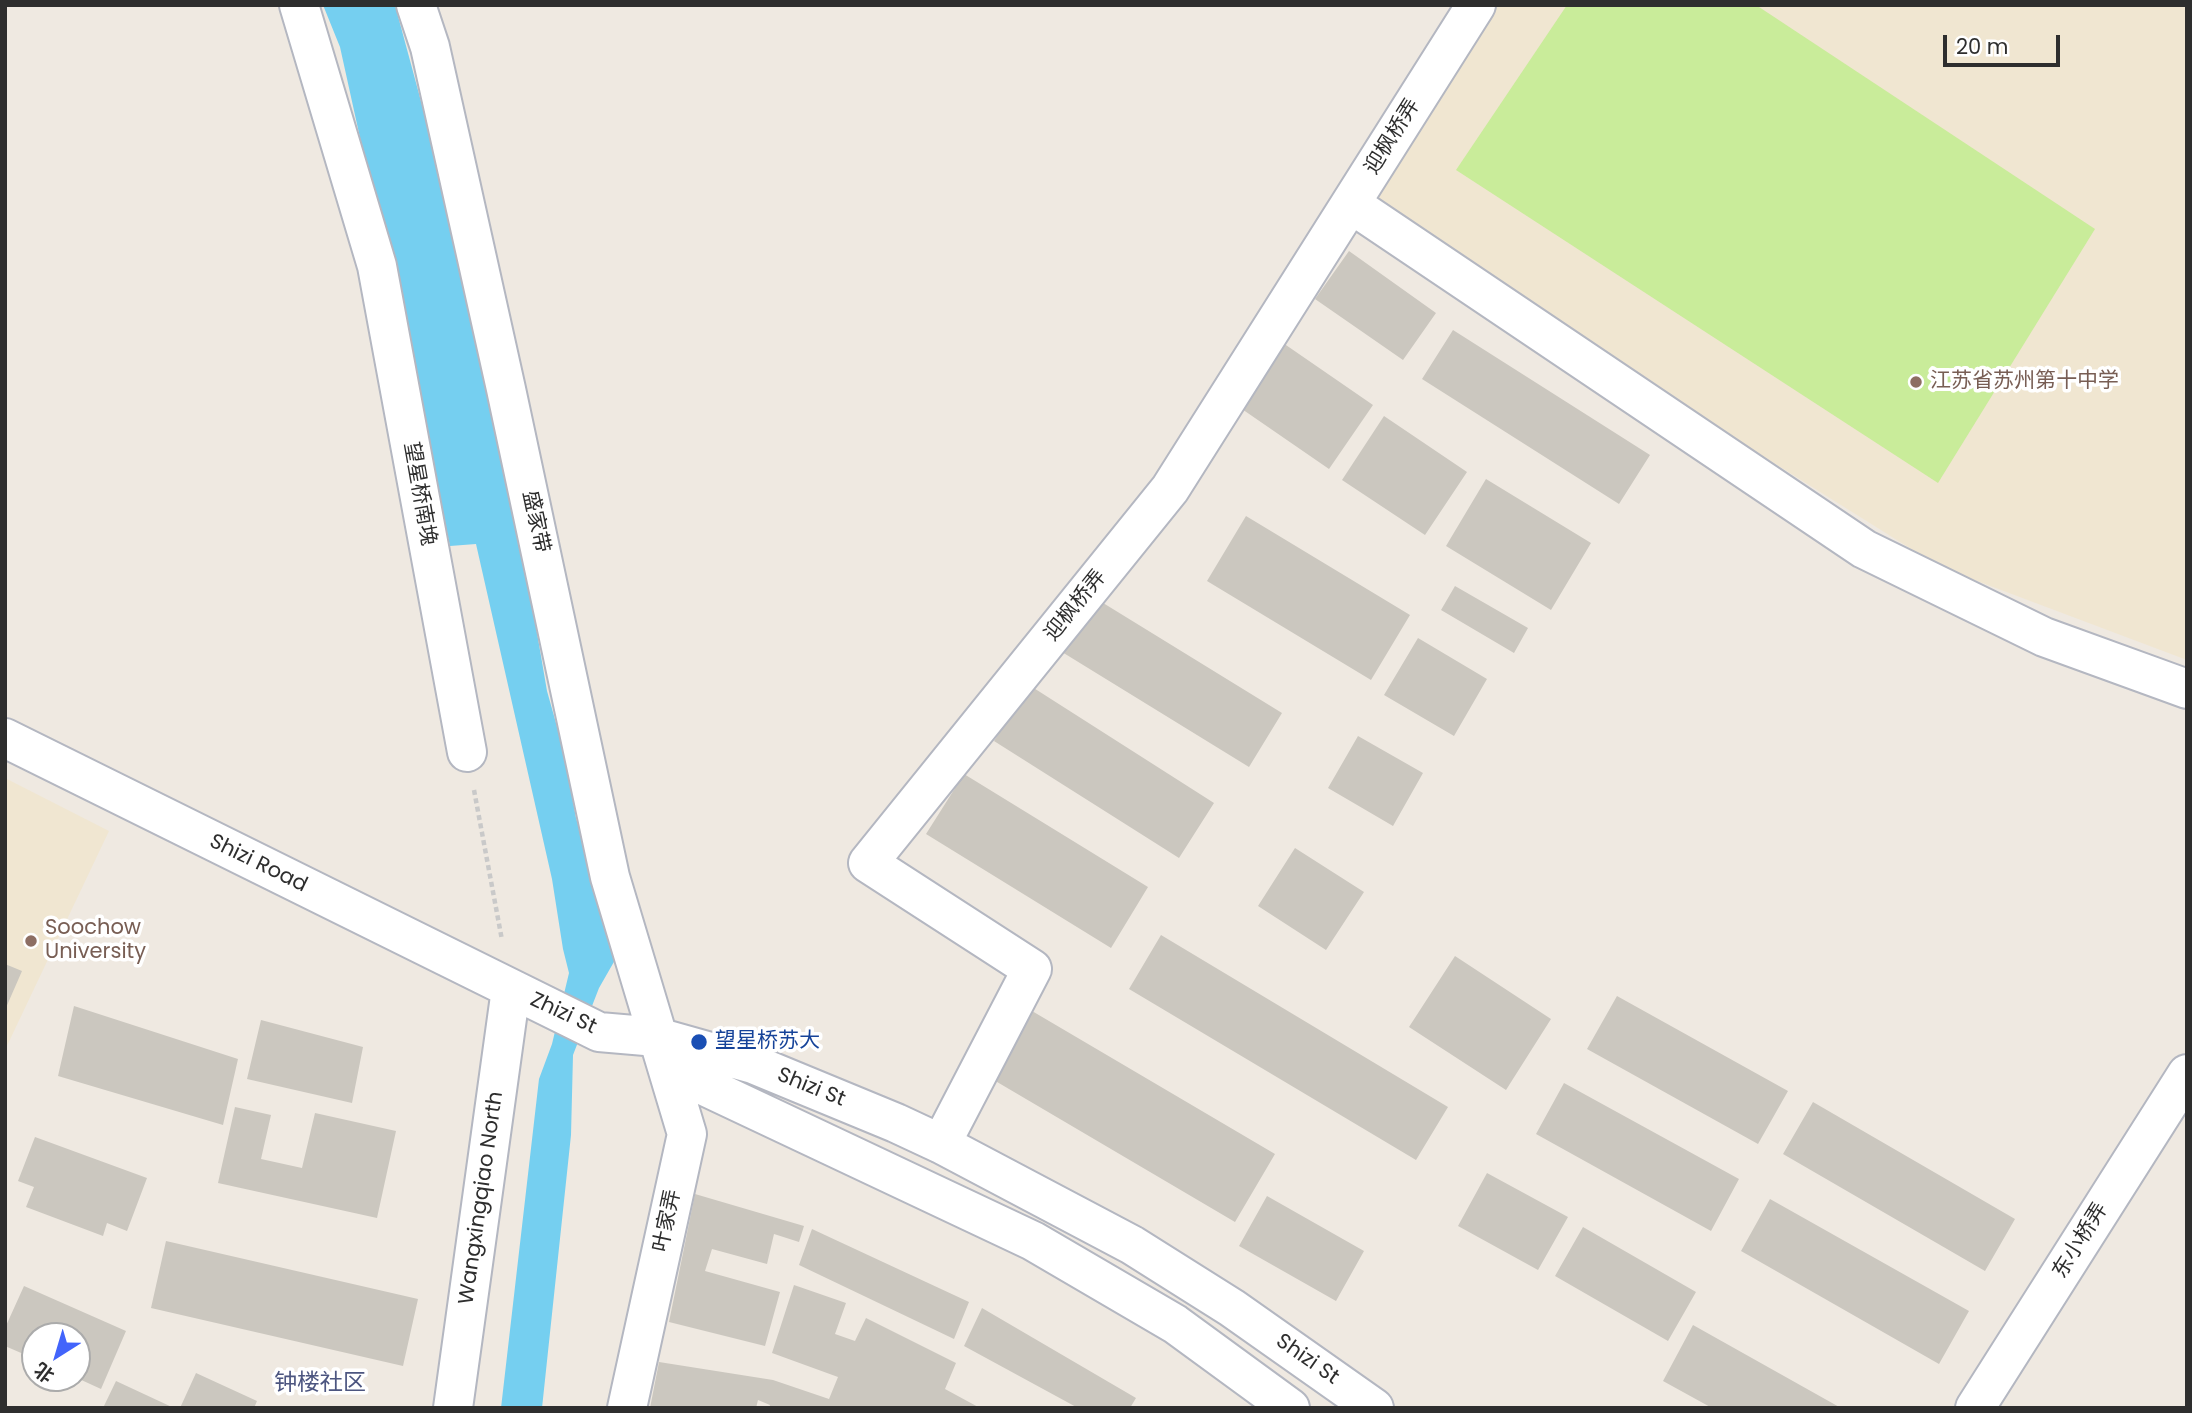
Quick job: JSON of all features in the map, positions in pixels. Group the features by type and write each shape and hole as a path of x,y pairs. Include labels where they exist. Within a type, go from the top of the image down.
{"street":[{"name":"望星桥南堍","path":"299,5 377,266 467,752"},
{"name":"盛家带","path":"416,5 430,47 498,350 610,877 657,1037"},
{"name":"迎枫桥弄","path":"941,1144 1032,969 868,863 1170,489 1476,5"},
{"path":"1351,204 1864,549 2044,637 2187,689"},
{"name":"Shizi Road","path":"5,738 526,997"},
{"name":"Zhizi St","path":"526,997 599,1032 657,1037"},
{"name":"Wangxingqiao North","path":"453,1408 526,997"},
{"name":"Shizi St","path":"657,1037 753,1064 941,1144 1132,1245 1242,1315 1374,1408"},
{"name":"Shizi St","path":"657,1037 696,1082 1033,1241 1175,1324 1290,1408"},
{"name":"叶家弄","path":"628,1408 687,1134 657,1037"},
{"name":"东小桥弄","path":"1975,1408 2187,1074"}],"path":[{"path":"467,752 526,997"}],"shaded area":[{"name":"江苏省苏州第十中学","path":"1478,5 2187,5 2187,660 1940,567 1349,197"},
{"name":"Soochow University","path":"5,778 109,831 5,1050"}],"green space":[{"path":"1567,5 1756,5 2095,229 1938,483 1456,170"}],"water":[{"path":"323,5 395,5 442,179 507,458 547,691 565,755 576,818 619,953 599,988 573,1055 571,1135 542,1408 501,1408 539,1079 552,1044 569,973 552,879 476,544 450,546 340,47"}],"building":[{"path":"1349,251 1436,313 1403,360 1315,299"},
{"path":"1453,330 1650,455 1619,504 1422,379"},
{"path":"1283,343 1373,405 1329,469 1239,407"},
{"path":"1384,416 1467,472 1425,535 1342,480"},
{"path":"1486,479 1591,543 1551,610 1446,546"},
{"path":"1246,516 1410,615 1371,680 1207,581"},
{"path":"1455,586 1528,628 1514,653 1441,610"},
{"path":"1095,598 1282,713 1249,767 1062,652"},
{"path":"1418,638 1487,679 1454,736 1384,695"},
{"path":"1029,685 1214,803 1179,858 994,741"},
{"path":"1358,736 1423,773 1393,826 1328,788"},
{"path":"964,774 1148,887 1111,948 926,834"},
{"path":"1295,848 1364,892 1326,950 1258,906"},
{"path":"1161,935 1448,1107 1416,1160 1129,989"},
{"path":"1455,956 1551,1019 1506,1090 1409,1027"},
{"path":"5,964 22,971 5,1010"},
{"path":"1617,996 1788,1091 1758,1144 1587,1049"},
{"path":"74,1006 238,1059 223,1125 58,1076"},
{"path":"1032,1011 1275,1154 1235,1222 992,1079"},
{"path":"261,1020 363,1047 352,1103 247,1079"},
{"path":"1564,1083 1739,1179 1711,1231 1536,1134"},
{"path":"1813,1102 2015,1219 1985,1271 1783,1154"},
{"path":"235,1107 271,1115 261,1159 302,1168 315,1113 396,1131 377,1218 218,1183"},
{"path":"35,1137 147,1178 127,1231 107,1223 103,1236 26,1207 34,1187 18,1181"},
{"path":"1487,1173 1568,1217 1538,1270 1458,1226"},
{"path":"695,1194 804,1226 799,1242 774,1234 767,1264 712,1249 705,1271 780,1292 765,1346 669,1322"},
{"path":"1267,1196 1364,1251 1336,1301 1239,1246"},
{"path":"1770,1199 1969,1311 1939,1364 1741,1251"},
{"path":"1583,1227 1696,1292 1668,1341 1555,1276"},
{"path":"812,1229 969,1302 954,1339 799,1265"},
{"path":"166,1241 418,1299 403,1366 151,1308"},
{"path":"794,1285 846,1303 835,1334 855,1341 866,1318 956,1363 945,1389 980,1408 769,1408 770,1405 758,1400 756,1408 650,1408 659,1362 773,1380 829,1399 838,1377 772,1353"},
{"path":"24,1286 126,1331 101,1389 91,1384 91,1322 21,1322 21,1353 5,1346 5,1328"},
{"path":"982,1308 1136,1398 1130,1408 1078,1408 964,1346"},
{"path":"1693,1325 1841,1408 1712,1408 1663,1381"},
{"path":"196,1373 257,1401 254,1408 180,1408"},
{"path":"116,1381 174,1408 103,1408"}],"place":[{"name":"江苏省苏州第十中学","path":"1916,382"},
{"name":"Soochow University","path":"31,941"},
{"name":"望星桥苏大","path":"699,1042"}],"district":[{"name":"钟楼社区","path":"320,1384"}]}
